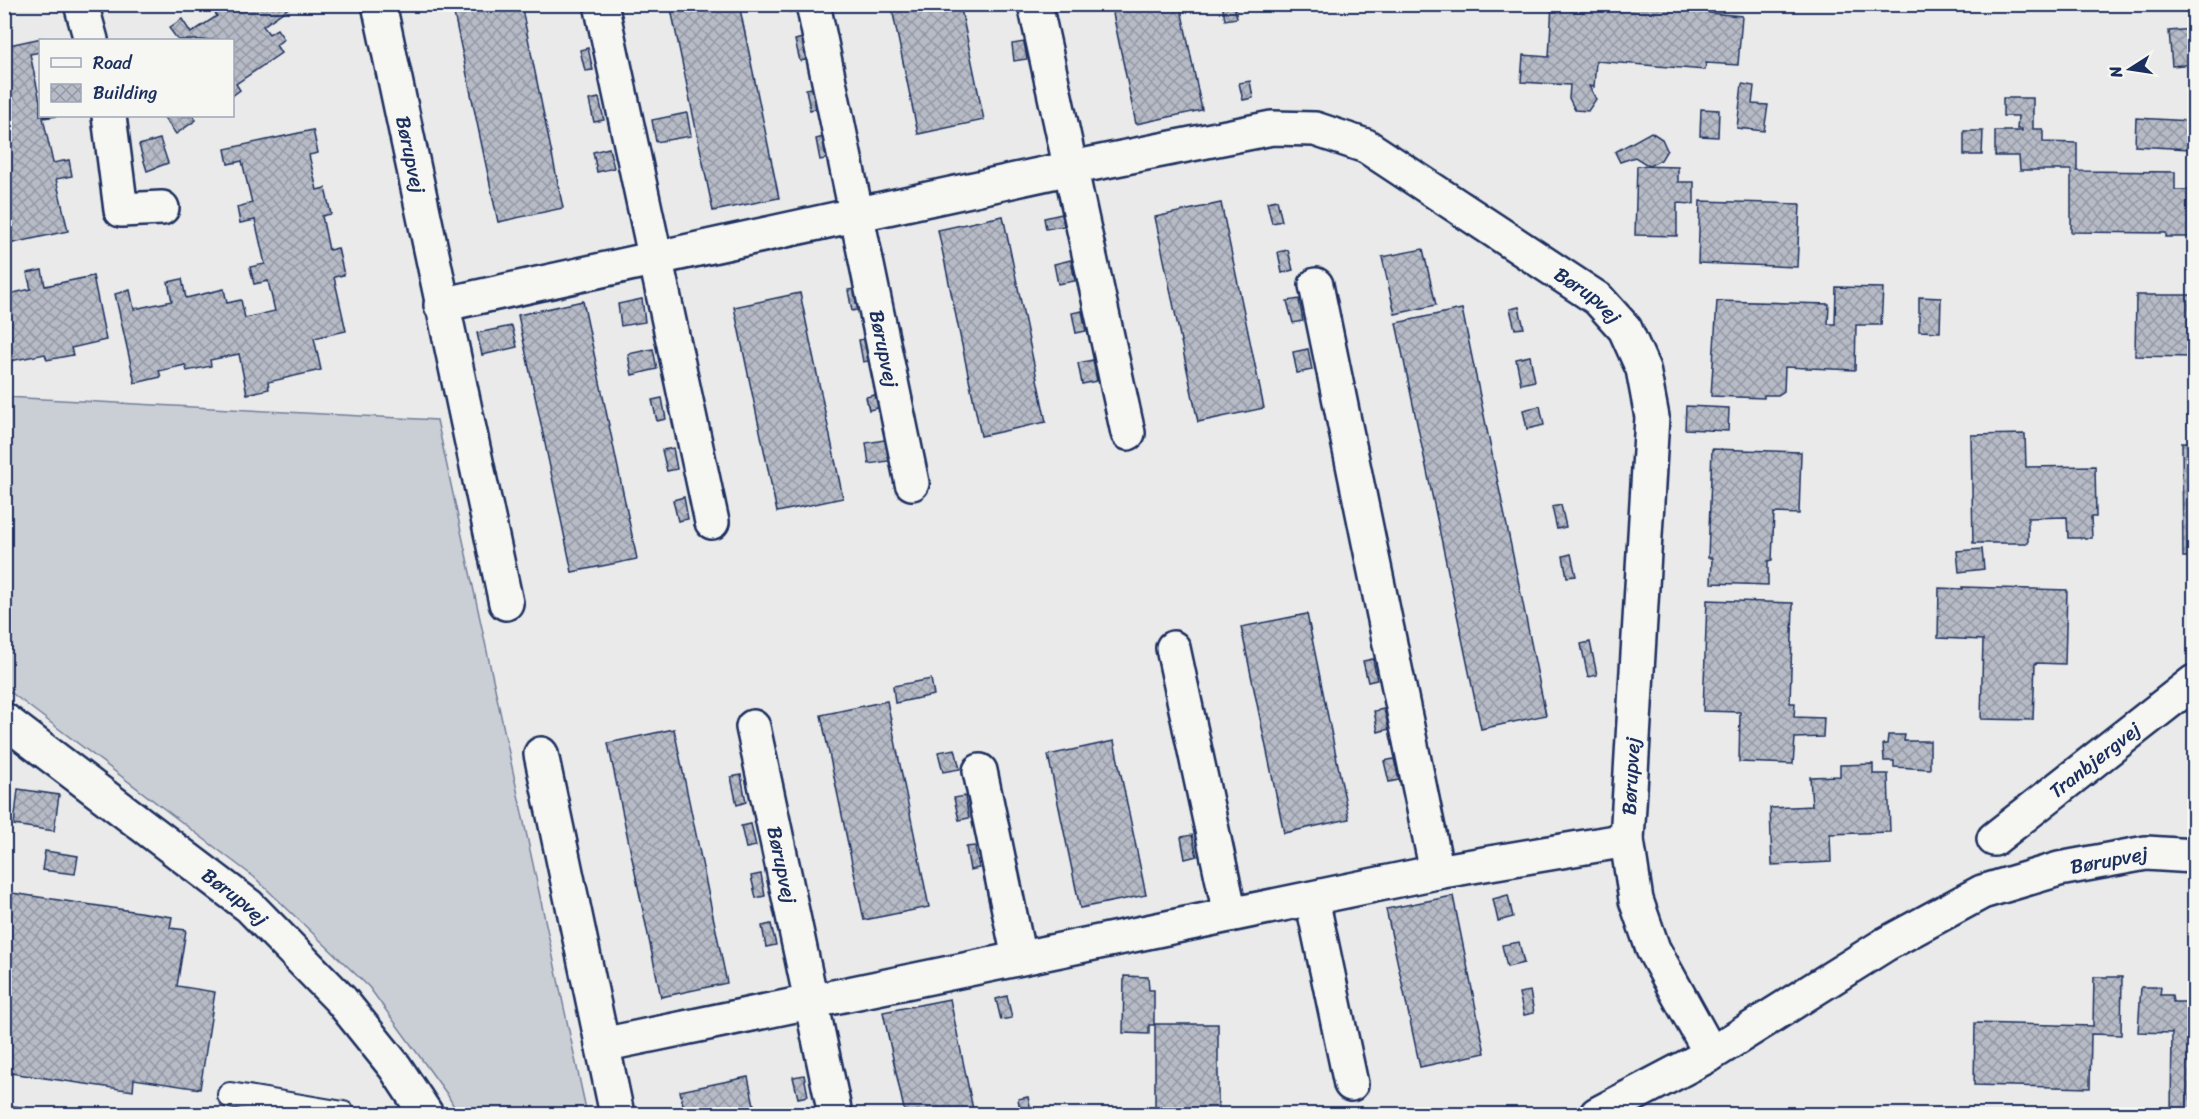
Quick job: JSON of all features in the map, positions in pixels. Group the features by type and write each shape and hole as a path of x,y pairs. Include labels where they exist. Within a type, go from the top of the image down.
{"street":[{"path":"81,4 91,39"},
{"name":"Børupvej","path":"378,4 506,603"},
{"path":"601,4 712,522"},
{"name":"Børupvej","path":"813,4 912,483"},
{"path":"1035,4 1128,433"},
{"path":"109,117 121,210 162,208"},
{"name":"Børupvej","path":"441,305 1071,168 1272,128 1315,129 1366,146 1598,300 1625,329 1644,369 1652,417 1627,840 1636,900 1653,949 1711,1054"},
{"path":"1316,285 1437,872"},
{"path":"1173,648 1230,914"},
{"name":"Tranbjergvej","path":"1994,839 2194,682"},
{"name":"Børupvej","path":"4,720 249,906 341,1000 395,1067 426,1114"},
{"name":"Børupvej","path":"753,728 835,1114"},
{"path":"541,754 617,1114"},
{"path":"980,771 1019,958"},
{"name":"Børupvej","path":"602,1045 1437,872 1627,840"},
{"name":"Børupvej","path":"1597,1114 1711,1054 1886,944 1982,892 2059,869 2146,853 2194,856"},
{"path":"1312,898 1351,1084"}],"lane":[{"path":"230,1095 343,1114"}],"shaded area":[{"path":"5,397 437,420 587,1114 458,1114 447,1094 369,987 254,877 5,688"}],"building":[{"path":"209,4 288,4 290,7 263,26 269,34 277,29 284,39 276,45 281,53 236,84 240,90 234,94 234,39 177,39 169,28 182,19 191,33 217,16"},
{"path":"452,4 521,4 563,208 498,222"},
{"path":"670,4 739,4 779,198 713,211"},
{"path":"787,4 798,4 799,10 789,12"},
{"path":"891,4 960,4 984,120 918,134"},
{"path":"1111,4 1180,4 1202,110 1136,124"},
{"path":"1222,4 1234,4 1237,18 1225,20"},
{"path":"1552,4 1636,4 1709,10 1709,13 1742,16 1738,65 1706,63 1705,70 1596,61 1594,87 1589,86 1596,99 1588,111 1575,110 1569,98 1570,85 1521,82 1523,55 1549,57"},
{"path":"2194,29 2194,64 2172,66 2169,31"},
{"path":"806,37 810,59 800,61 795,40"},
{"path":"42,38 39,39 39,52 30,54 39,96 39,117 50,117 43,118 53,163 69,160 72,176 56,179 68,231 4,245 4,46"},
{"path":"1024,42 1027,59 1014,61 1012,44"},
{"path":"588,48 593,70 585,71 580,50"},
{"path":"2191,70 2194,70 2194,99 2193,99"},
{"path":"1250,81 1253,98 1243,100 1239,83"},
{"path":"1742,84 1754,86 1752,104 1768,105 1764,131 1737,128"},
{"path":"816,87 822,107 810,110 806,89"},
{"path":"599,98 604,120 594,122 589,100"},
{"path":"2003,98 2033,98 2033,129 2043,129 2043,142 2077,143 2077,171 2175,172 2175,190 2194,190 2194,237 2166,237 2166,233 2071,232 2071,170 2020,170 2019,156 1995,156 1995,131 2022,131 2022,129 2017,129 2018,116 2003,116"},
{"path":"1701,109 1719,110 1718,137 1700,136"},
{"path":"687,113 691,136 656,142 652,120"},
{"path":"164,117 194,117 196,120 176,134"},
{"path":"2136,118 2191,121 2190,149 2135,146"},
{"path":"313,130 318,153 309,155 317,190 325,188 331,214 322,216 329,250 338,248 344,275 334,277 346,331 314,338 321,370 268,382 269,389 247,394 239,354 210,360 211,366 187,371 185,365 159,371 161,377 135,383 115,294 130,290 134,309 172,301 168,282 182,279 186,298 224,289 227,303 241,300 245,318 275,311 268,281 254,284 250,267 265,264 255,220 240,223 237,207 252,203 242,161 228,164 225,149"},
{"path":"1964,131 1983,131 1982,155 1964,155"},
{"path":"1651,132 1662,139 1667,150 1661,160 1649,166 1635,157 1620,162 1615,152"},
{"path":"827,136 831,158 820,160 816,139"},
{"path":"160,139 168,163 147,171 139,145"},
{"path":"609,148 614,168 597,172 593,152"},
{"path":"1637,166 1678,167 1678,182 1694,182 1694,204 1677,203 1677,236 1635,235"},
{"path":"1277,200 1282,221 1272,223 1267,202"},
{"path":"1700,201 1800,204 1797,267 1698,263"},
{"path":"1221,203 1264,408 1198,422 1155,217"},
{"path":"1062,214 1064,226 1046,229 1044,218"},
{"path":"1003,216 1046,422 981,436 938,230"},
{"path":"1423,249 1436,305 1395,314 1382,257"},
{"path":"1288,250 1293,270 1282,273 1278,252"},
{"path":"1071,260 1075,281 1058,284 1054,264"},
{"path":"42,270 45,286 93,276 106,340 71,348 73,355 47,360 45,354 10,361 11,368 4,369 4,295 31,289 27,273"},
{"path":"1836,287 1883,288 1881,325 1856,325 1855,370 1785,367 1784,391 1778,395 1764,395 1764,398 1711,396 1717,301 1829,304 1828,324 1835,324"},
{"path":"859,288 864,309 852,311 848,290"},
{"path":"800,293 843,498 777,512 734,307"},
{"path":"2136,295 2194,295 2194,357 2135,356"},
{"path":"1919,297 1941,298 1940,332 1919,331"},
{"path":"642,299 645,322 621,326 618,304"},
{"path":"1299,299 1303,321 1293,323 1287,301"},
{"path":"583,301 637,559 572,572 518,315"},
{"path":"1519,307 1524,328 1515,329 1510,309"},
{"path":"1462,309 1546,715 1481,729 1396,323"},
{"path":"1082,311 1086,331 1076,333 1072,313"},
{"path":"512,326 517,347 482,355 477,333"},
{"path":"869,338 874,360 863,362 859,340"},
{"path":"653,349 657,369 632,375 628,354"},
{"path":"1308,349 1312,370 1297,373 1293,352"},
{"path":"1530,356 1535,381 1521,384 1516,359"},
{"path":"1093,360 1097,381 1082,384 1078,363"},
{"path":"879,394 882,407 869,410 866,397"},
{"path":"662,398 666,419 657,421 652,400"},
{"path":"1540,406 1544,425 1527,429 1523,410"},
{"path":"1686,406 1729,408 1728,431 1685,429"},
{"path":"2025,434 2026,467 2095,466 2096,517 2091,517 2092,538 2068,538 2067,517 2028,518 2028,543 1973,543 1971,435"},
{"path":"890,439 895,460 869,464 866,443"},
{"path":"2182,442 2194,442 2194,557 2183,557"},
{"path":"673,448 677,469 667,471 662,450"},
{"path":"1712,449 1801,452 1799,514 1774,513 1772,560 1768,561 1768,585 1711,583 1712,558 1708,558"},
{"path":"684,497 688,519 678,521 673,500"},
{"path":"1561,505 1566,527 1557,529 1552,507"},
{"path":"1982,549 1984,569 1959,572 1957,551"},
{"path":"1571,554 1576,576 1567,577 1563,556"},
{"path":"1962,587 2067,590 2065,664 2035,663 2033,720 1981,719 1983,640 1938,638 1939,588 1963,589"},
{"path":"1707,600 1793,603 1790,703 1795,703 1794,717 1824,718 1823,737 1795,738 1793,764 1739,762 1740,712 1703,711"},
{"path":"1307,614 1349,819 1284,833 1241,627"},
{"path":"1590,642 1597,675 1588,677 1581,644"},
{"path":"1373,659 1377,680 1368,682 1363,661"},
{"path":"931,679 934,695 895,703 893,686"},
{"path":"887,701 929,907 864,920 821,715"},
{"path":"1384,709 1389,729 1378,732 1374,711"},
{"path":"674,729 727,983 661,997 608,743"},
{"path":"1888,735 1905,735 1904,741 1930,741 1930,769 1894,767 1894,761 1884,761 1883,744 1887,744"},
{"path":"1114,741 1146,895 1080,908 1048,755"},
{"path":"955,749 960,769 943,772 938,752"},
{"path":"1394,759 1399,780 1389,782 1384,761"},
{"path":"1873,764 1873,774 1888,774 1890,832 1830,834 1831,862 1772,865 1770,808 1812,806 1810,777 1840,776 1840,765"},
{"path":"741,775 746,802 737,805 731,777"},
{"path":"18,789 59,795 54,831 14,825"},
{"path":"965,796 969,818 959,820 954,798"},
{"path":"751,824 756,846 746,848 741,826"},
{"path":"1192,835 1197,856 1185,859 1181,837"},
{"path":"975,846 979,868 970,870 966,847"},
{"path":"45,851 78,856 75,874 42,870"},
{"path":"761,874 765,896 756,898 751,876"},
{"path":"12,893 172,917 170,928 186,930 177,986 215,992 200,1089 134,1079 133,1091 4,1072 4,903 11,903"},
{"path":"1508,895 1513,917 1498,921 1493,899"},
{"path":"1453,896 1485,1053 1420,1067 1386,909"},
{"path":"771,924 776,945 766,947 762,926"},
{"path":"1519,942 1524,963 1507,967 1502,945"},
{"path":"1124,976 1148,977 1149,990 1154,990 1154,1025 1149,1025 1149,1034 1123,1033"},
{"path":"2094,977 2122,977 2121,1035 2091,1034 2090,1088 1974,1085 1975,1023 2093,1026"},
{"path":"2141,987 2161,987 2160,995 2172,995 2173,1002 2194,1002 2194,1113 2171,1113 2172,1033 2138,1032"},
{"path":"1530,991 1534,1013 1524,1015 1519,993"},
{"path":"1007,996 1012,1018 1001,1020 996,999"},
{"path":"950,999 974,1114 905,1114 883,1012"},
{"path":"1155,1024 1218,1024 1218,1114 1155,1114"},
{"path":"804,1075 808,1096 798,1098 793,1077"},
{"path":"748,1077 756,1114 685,1114 680,1091"},
{"path":"1028,1097 1032,1114 1021,1114 1018,1099"},
{"path":"4,1105 29,1108 28,1114 4,1114"}]}
